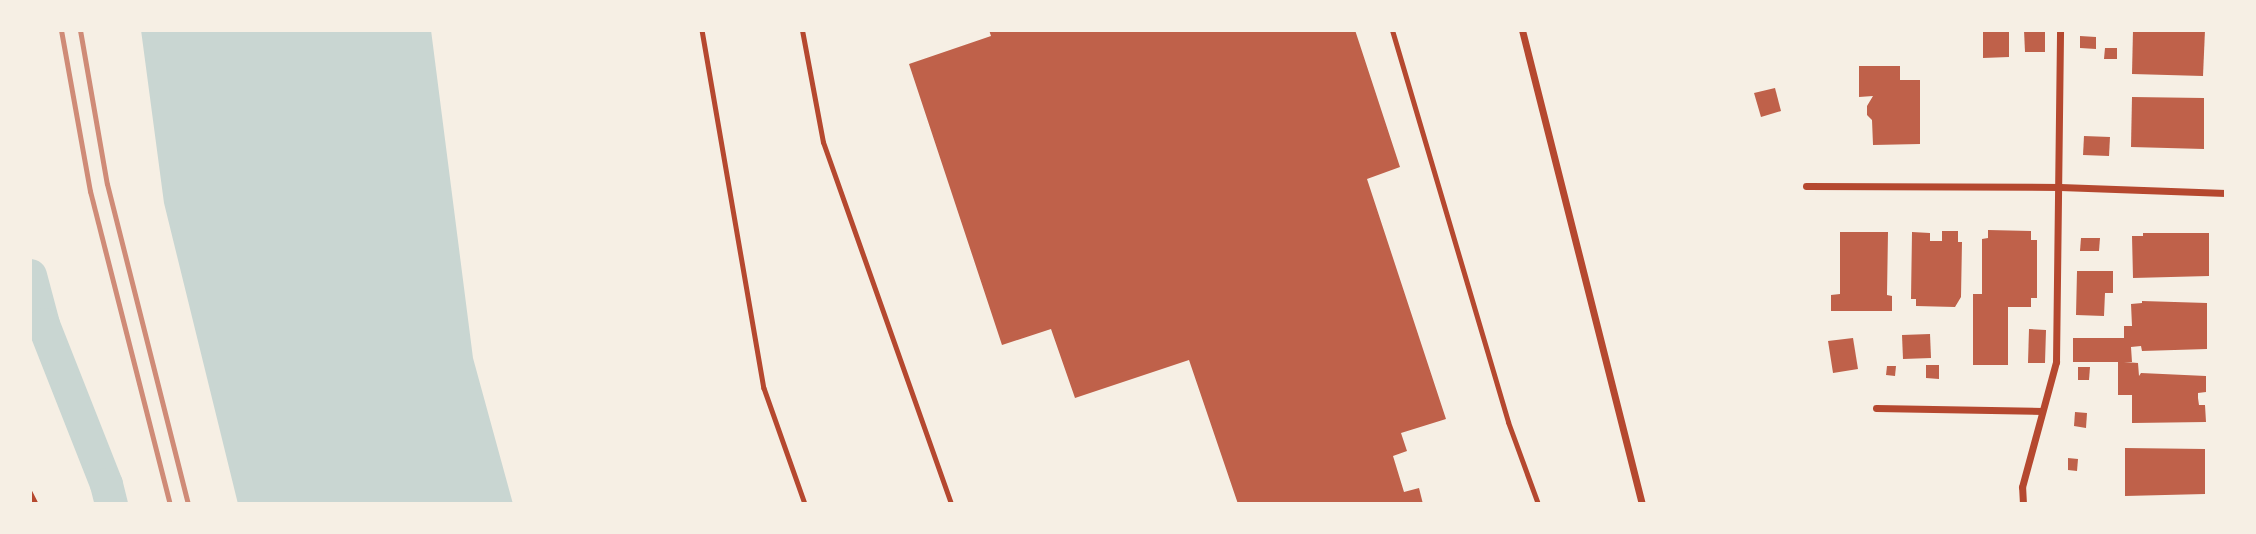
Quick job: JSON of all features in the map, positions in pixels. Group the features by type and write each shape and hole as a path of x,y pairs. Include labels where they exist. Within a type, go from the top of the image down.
{"street":[{"path":"1522,30 1642,504"},
{"path":"2023,504 2022,487 2056,362 2060,30"},
{"path":"1806,187 2060,187 2226,193"},
{"path":"1876,408 2042,411"}],"lane":[{"path":"802,30 823,142 951,504"},
{"path":"1392,30 1508,422 1538,504"}],"path":[{"path":"702,30 764,388 805,504"},
{"path":"30,492 36,504"}],"shaded area":[{"path":"141,30 431,30 473,358 513,504 238,504 164,203"}],"building":[{"path":"989,30 1355,30 1400,167 1367,179 1446,419 1401,433 1407,451 1393,456 1404,492 1419,488 1423,504 1238,504 1189,360 1075,398 1051,329 1002,345 909,64 991,36"},
{"path":"2024,30 2045,30 2045,52 2025,52"},
{"path":"2133,30 2205,30 2203,76 2132,74"},
{"path":"1983,32 2009,32 2009,57 1983,58"},
{"path":"2080,36 2096,37 2096,49 2080,48"},
{"path":"2105,48 2117,48 2117,59 2104,59"},
{"path":"1859,66 1900,66 1900,80 1920,80 1920,144 1873,145 1872,120 1867,115 1867,106 1873,96 1859,97"},
{"path":"1775,88 1781,111 1761,117 1754,93"},
{"path":"2132,97 2204,98 2204,149 2131,147"},
{"path":"2084,136 2110,137 2109,156 2083,155"},
{"path":"1988,230 2031,231 2031,240 2037,240 2037,298 2031,298 2031,307 2008,307 2008,365 1973,365 1973,294 1982,294 1982,239 1988,238"},
{"path":"1942,231 1958,231 1958,242 1962,242 1961,297 1955,307 1916,306 1916,299 1911,299 1912,232 1930,233 1930,241 1942,241"},
{"path":"1840,232 1888,232 1887,295 1892,296 1892,311 1831,311 1831,295 1840,294"},
{"path":"2143,233 2209,233 2209,276 2133,278 2132,236 2143,236"},
{"path":"2081,238 2100,238 2099,251 2080,251"},
{"path":"2077,271 2113,271 2113,293 2105,293 2104,316 2076,315"},
{"path":"2142,301 2207,303 2207,349 2142,351 2141,346 2131,347 2132,362 2124,362 2138,363 2139,376 2141,373 2206,376 2206,392 2198,393 2198,398 2199,405 2205,405 2206,422 2132,423 2132,395 2118,395 2118,362 2073,362 2073,338 2124,338 2124,326 2132,326 2131,304"},
{"path":"2029,329 2046,330 2045,363 2028,363"},
{"path":"1930,334 1931,358 1903,359 1902,335"},
{"path":"1853,338 1858,369 1833,373 1828,341"},
{"path":"1926,365 1939,365 1939,379 1926,378"},
{"path":"1887,366 1896,366 1895,376 1886,375"},
{"path":"2078,367 2090,367 2089,380 2078,380"},
{"path":"2075,412 2087,413 2086,428 2074,426"},
{"path":"2125,448 2205,449 2205,494 2125,496"},
{"path":"2068,458 2078,459 2077,471 2068,470"}],"waterway":[{"path":"30,275 43,324 106,484 111,504"}],"railway":[{"path":"61,30 90,191 170,504"},
{"path":"80,30 107,184 188,504"}]}
